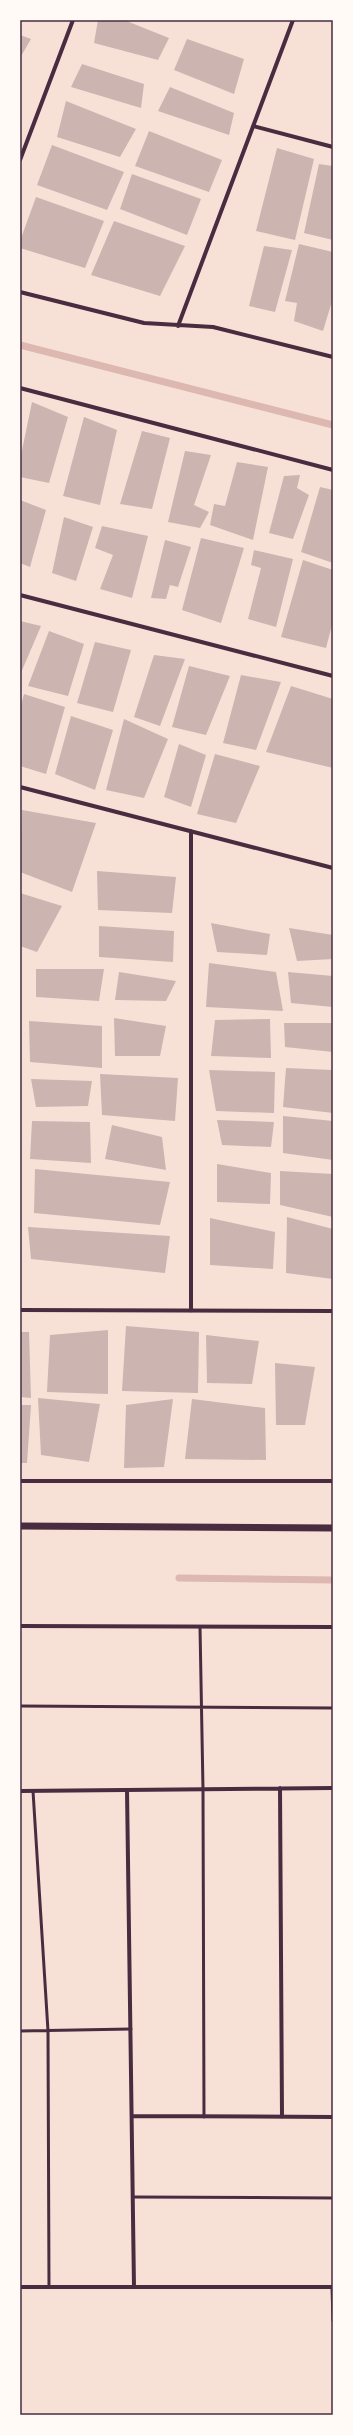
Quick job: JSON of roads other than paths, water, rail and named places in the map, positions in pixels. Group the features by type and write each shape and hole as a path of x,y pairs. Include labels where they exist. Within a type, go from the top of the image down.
{"street":[{"path":"20,160 73,20"},
{"path":"178,326 293,20"},
{"path":"253,126 333,147"},
{"path":"20,292 144,324 199,326 230,330 333,357"},
{"path":"20,388 333,470"},
{"path":"20,595 333,676"},
{"path":"20,786 333,868"},
{"path":"191,1311 192,831"},
{"path":"20,1310 333,1311"},
{"path":"20,1481 333,1481"},
{"path":"20,1526 333,1528"},
{"path":"20,1626 333,1627"},
{"path":"280,1788 282,2117"},
{"path":"20,1791 333,1788"},
{"path":"127,1790 134,2287"},
{"path":"132,2116 333,2117"},
{"path":"20,2287 332,2287"}],"lane":[{"path":"200,1627 203,1789 204,2117"},
{"path":"20,1706 333,1708"},
{"path":"33,1791 48,2031 49,2287"},
{"path":"20,2031 130,2029"},
{"path":"133,2197 333,2198"},
{"path":"332,2287 333,2321"}],"waterway":[{"path":"20,345 333,425"},
{"path":"179,1578 333,1580"}]}
